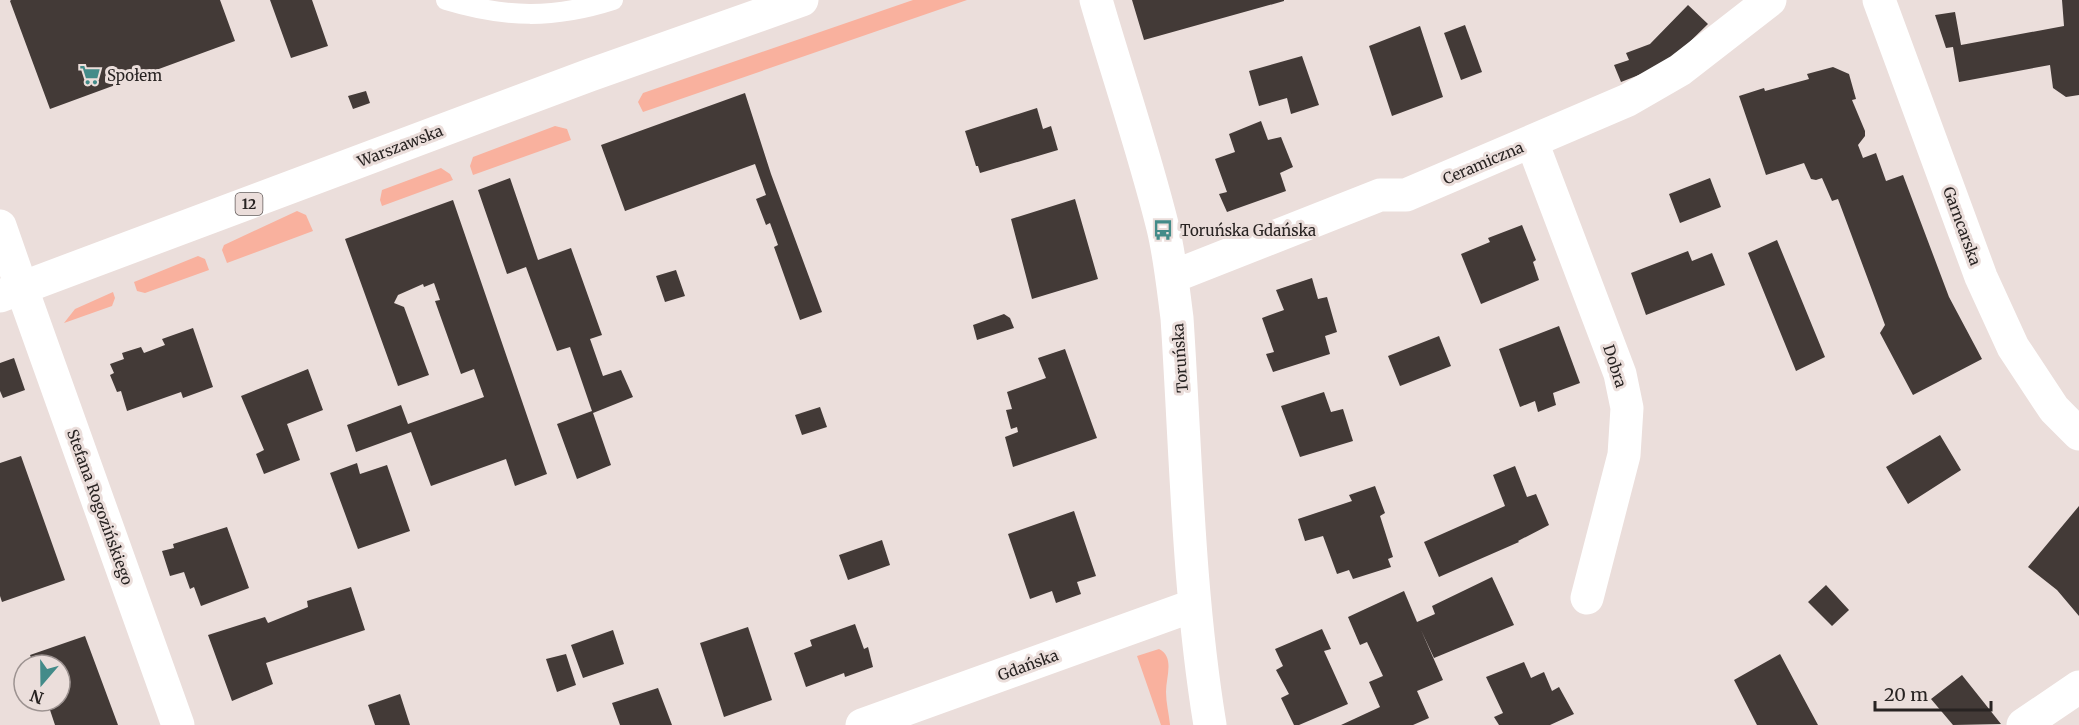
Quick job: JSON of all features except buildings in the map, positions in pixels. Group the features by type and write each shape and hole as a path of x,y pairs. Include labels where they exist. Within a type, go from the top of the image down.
{"street":[{"name":"Warszawska","path":"11,293 590,75 802,0"},
{"name":"Toruńska","path":"1096,0 1154,196 1172,278 1177,318 1195,605 1201,668 1210,725"},
{"name":"Ceramiczna","path":"1172,278 1380,195 1406,195 1628,100 1680,70 1770,0"},
{"name":"Garncarska","path":"1879,0 1981,277 2013,347 2054,409 2079,434"},
{"name":"Dobra","path":"1532,142 1620,374 1627,408 1624,455 1587,598"},
{"name":"Stefana Rogozińskiego","path":"0,226 11,293 178,725"},
{"name":"Gdańska","path":"862,725 1195,605"},
{"path":"2023,725 2079,687"}],"lane":[{"path":"446,0 479,10 526,15 565,12 613,0"}],"shaded area":[{"path":"913,0 967,0 643,112 638,102 643,93"},
{"path":"555,126 567,129 571,140 473,175 470,166 473,157"},
{"path":"441,168 450,174 453,180 382,206 380,200 382,190"},
{"path":"297,211 306,215 313,231 227,263 222,250 224,245"},
{"path":"198,256 205,259 209,270 145,293 137,291 134,282"},
{"path":"113,292 115,298 112,306 64,323 75,309"},
{"path":"1159,649 1167,657 1168,662 1166,700 1170,725 1161,725 1137,656"}],"place":[{"name":"Społem","path":"90,75"},
{"name":"Toruńska Gdańska","path":"1163,230"}]}
